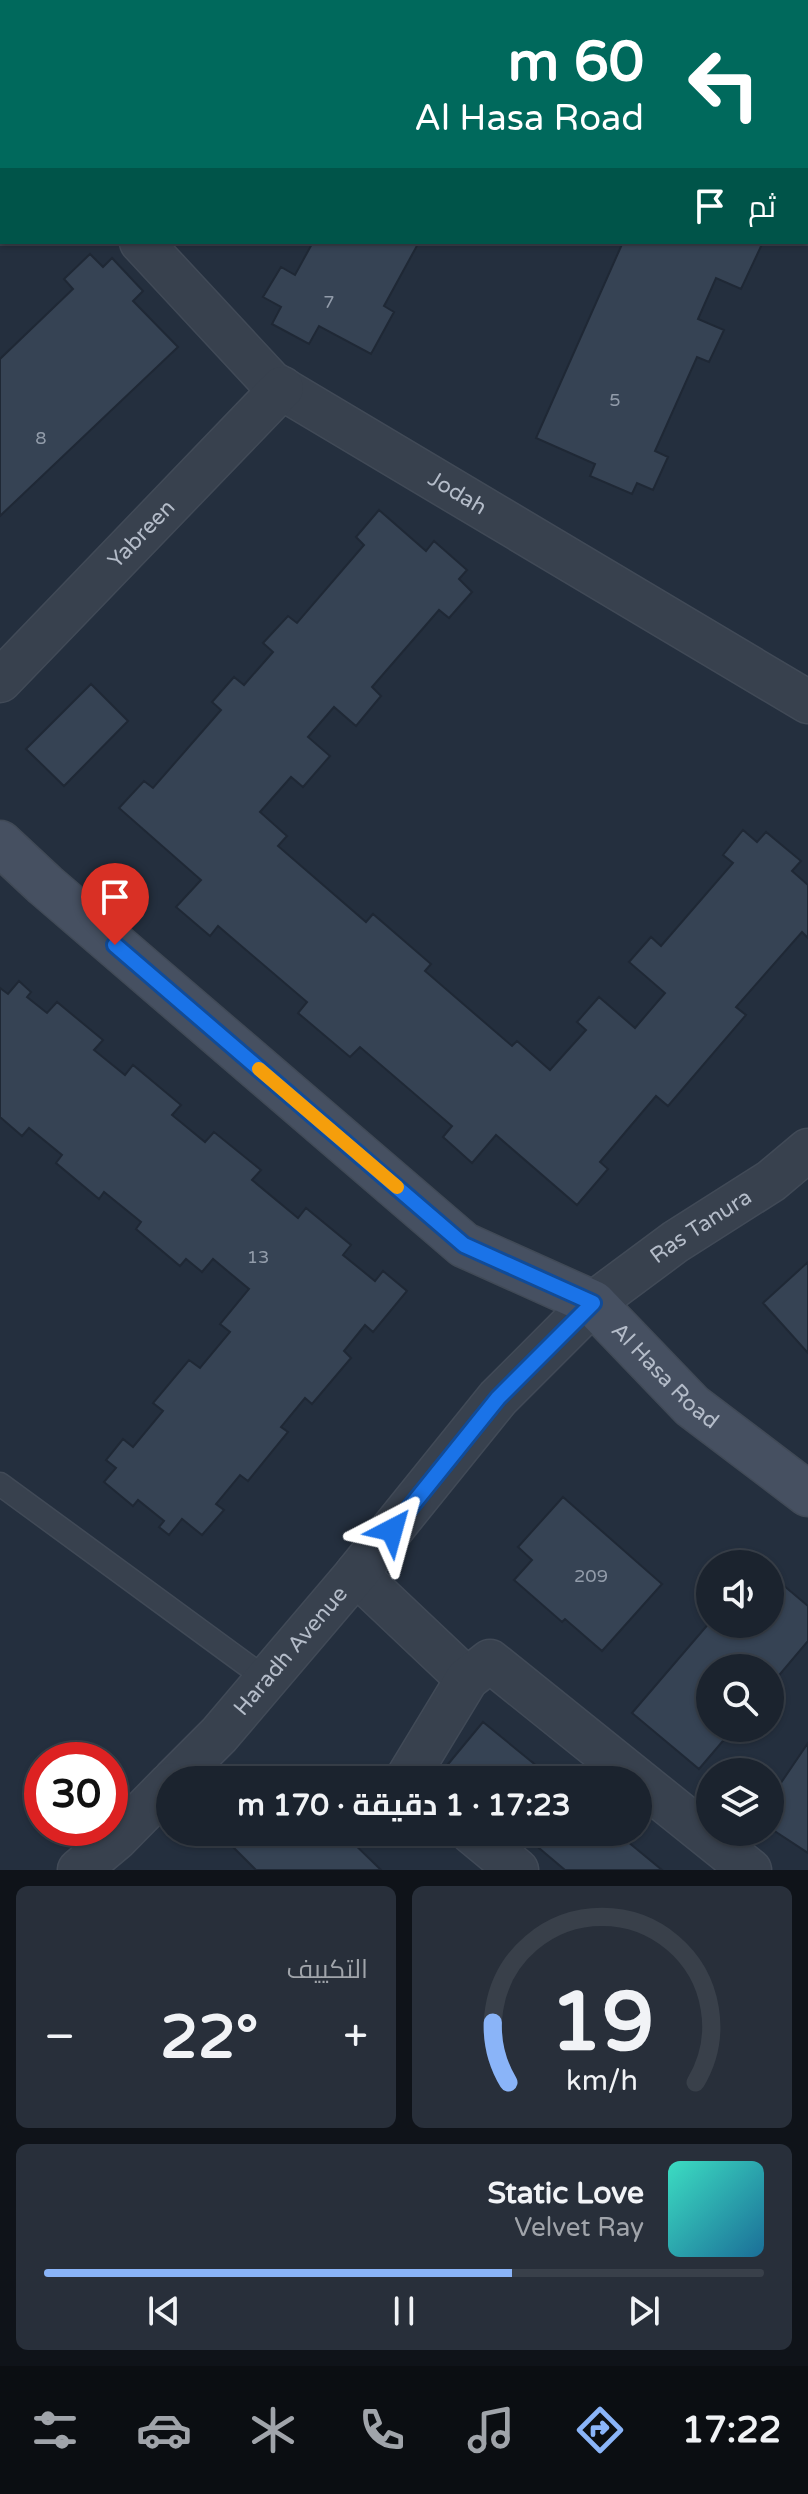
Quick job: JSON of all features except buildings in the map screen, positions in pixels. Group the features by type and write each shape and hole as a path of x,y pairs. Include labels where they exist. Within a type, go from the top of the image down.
{"main road":[{"name":"Al Hasa Road","path":"0,843 464,1245 593,1303 692,1406 808,1494"}],"street":[{"name":"Jodah","path":"143,244 271,382 808,702"},
{"name":"Yabreen","path":"0,681 282,388"},
{"name":"Ras Tanura","path":"593,1303 675,1242 771,1181 808,1150"},
{"name":"Haradh Avenue","path":"188,1766 219,1735 356,1574 498,1398 593,1303"},
{"path":"356,1574 467,1679"},
{"path":"414,1766 467,1679 490,1661 750,1870"},
{"path":"79,1870 116,1839 156,1798"},
{"path":"488,1846 517,1870"}],"lane":[{"path":"0,1484 266,1679"}],"slow traffic":[{"path":"259,1069 397,1187"}],"route":[{"path":"115,945 464,1245 593,1303 498,1398 392,1530"}]}
